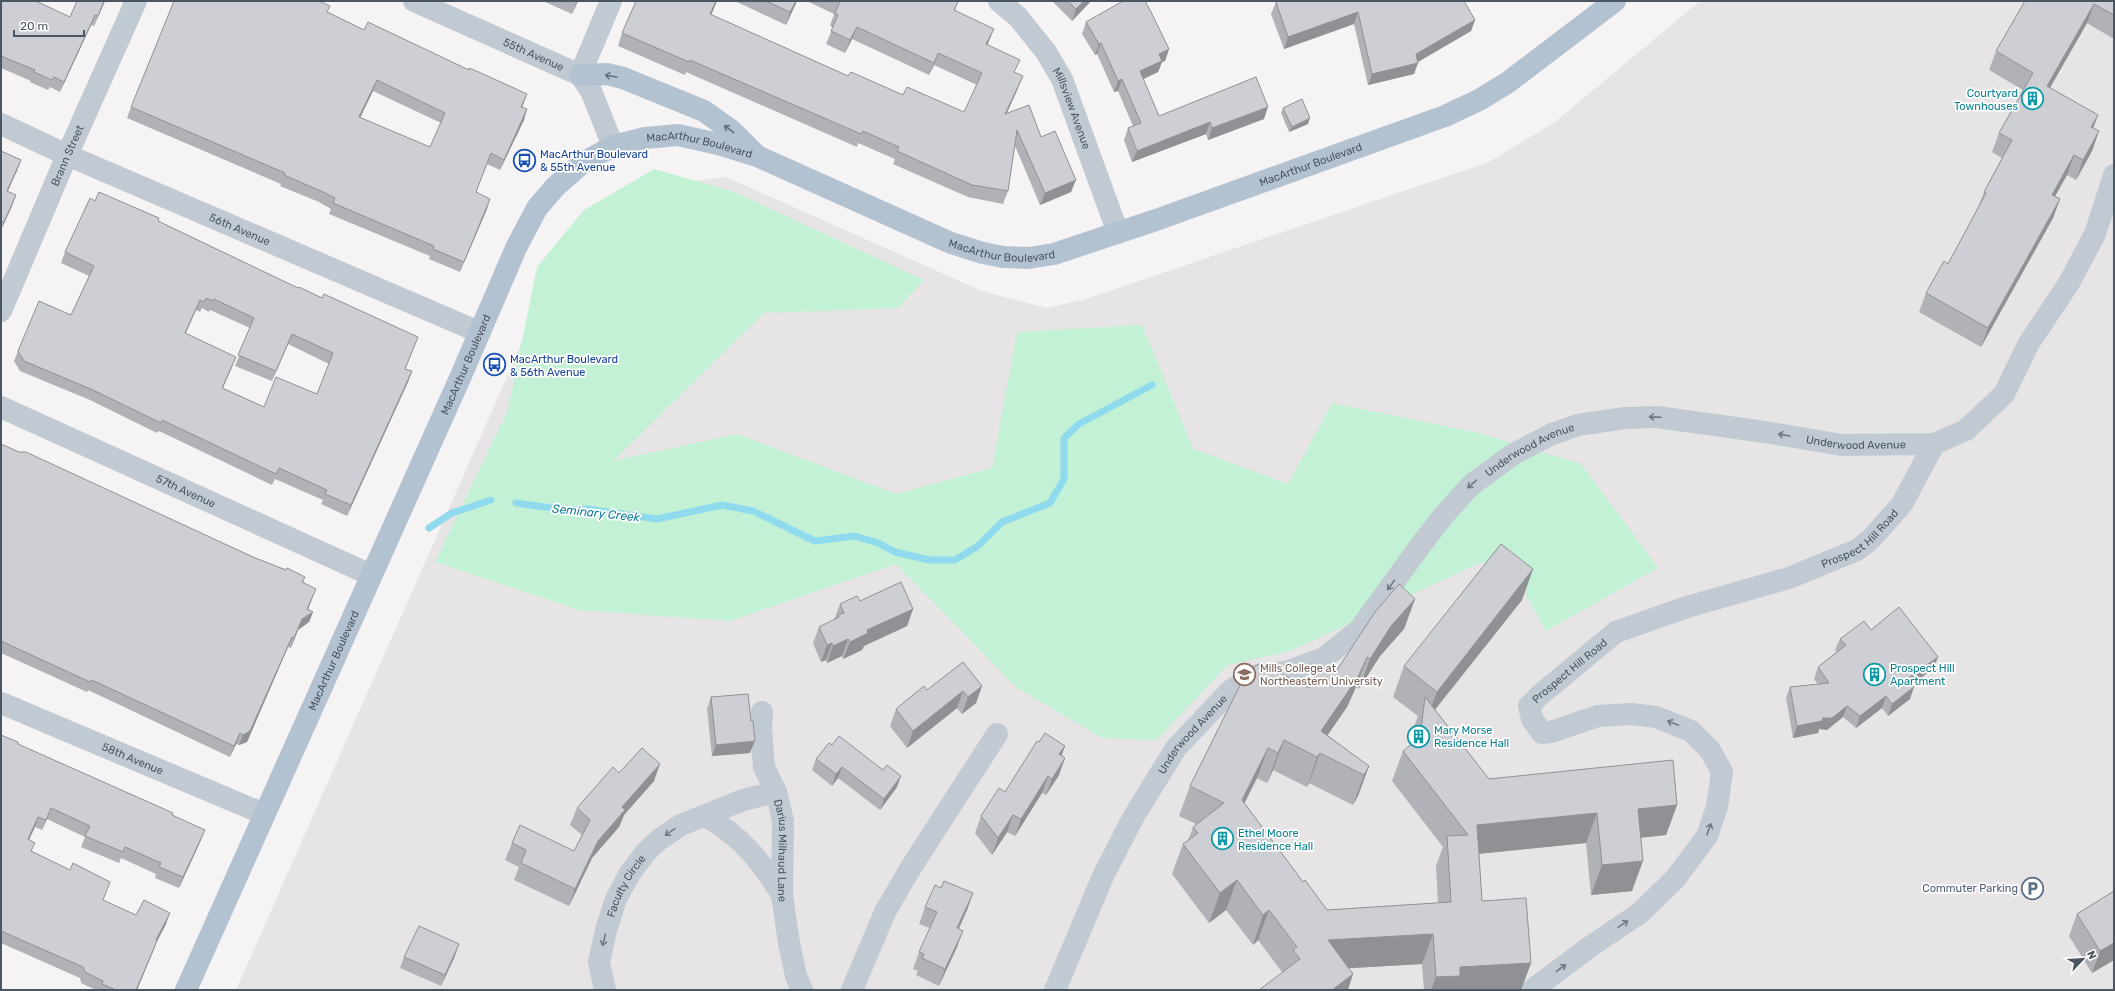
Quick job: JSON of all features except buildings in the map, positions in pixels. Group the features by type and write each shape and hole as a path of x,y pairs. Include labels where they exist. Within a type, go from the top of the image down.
{"main road":[{"name":"MacArthur Boulevard","path":"186,990 516,248 537,208 555,187 581,164 613,146 645,138 678,136 718,144 757,156 919,229 983,254 1003,257 1028,258 1054,254 1118,233 1444,116 1479,100 1507,83 1615,1"},
{"path":"580,75 608,74 623,78 704,111 732,131 757,156"}],"street":[{"name":"Brann Street","path":"1,311 67,155 136,1"},
{"name":"55th Avenue","path":"414,1 580,75"},
{"path":"611,1 580,75 591,91 613,146"},
{"name":"Millsview Avenue","path":"999,1 1018,18 1046,52 1062,80 1118,233"},
{"name":"56th Avenue","path":"1,124 67,155 479,332"},
{"name":"Underwood Avenue","path":"1055,990 1104,874 1134,816 1176,748 1231,690 1253,676 1286,672 1324,658 1360,629 1444,515 1471,485 1518,451 1552,434 1578,425 1624,418 1657,417 1765,432 1842,445 1934,444 1966,430 2004,394 2029,343 2069,283 2095,234 2114,175"},
{"name":"57th Avenue","path":"1,407 371,574"},
{"name":"Prospect Hill Road","path":"1532,990 1590,946 1640,913 1675,879 1707,836 1717,807 1722,772 1710,750 1691,731 1656,717 1631,714 1598,716 1551,732 1542,733 1532,719 1529,706 1540,695 1616,632 1687,607 1789,578 1857,550 1870,540 1902,504 1934,444"},
{"name":"58th Avenue","path":"1,703 264,814"},
{"name":"Darius Milhaud Lane","path":"762,712 761,727 764,767 776,792 783,821 782,895 789,944 796,976 802,990"},
{"path":"852,990 886,912 910,869 997,734"},
{"name":"Faculty Circle","path":"605,990 599,962 616,898 630,873 646,852 680,825 743,800 776,792"},
{"path":"705,816 726,828 747,847 766,869 782,895"}],"shaded area":[{"name":"Mills College at Northeastern University","path":"1700,1 2114,1 2114,990 236,990 515,359 538,301 652,186 726,177 982,291 1047,308 1086,299 1489,162 1555,122"}],"green space":[{"path":"654,169 732,191 924,280 898,308 764,313 613,461 737,434 896,494 992,468 1017,332 1142,325 1193,449 1288,484 1332,403 1479,433 1581,464 1658,568 1546,631 1524,592 1482,562 1290,651 1228,665 1156,740 1102,738 1017,688 896,564 730,621 579,610 435,562 508,410 537,267 584,210"}],"waterway":[{"name":"Seminary Creek","path":"516,503 566,510 587,509 657,519 722,505 753,511 815,541 855,536 878,543 895,552 929,560 955,560 978,546 1002,522 1050,503 1064,479 1064,438 1079,424 1152,385"},
{"name":"Seminary Creek","path":"429,528 452,513 491,500"}],"place":[{"name":"Courtyard Townhouses","path":"2033,99"},
{"name":"MacArthur Boulevard & 55th Avenue","path":"524,160"},
{"name":"MacArthur Boulevard & 56th Avenue","path":"495,365"},
{"name":"Mills College at Northeastern University","path":"1245,674"},
{"name":"Prospect Hill Apartment","path":"1874,674"},
{"name":"Mary Morse Residence Hall","path":"1418,736"},
{"name":"Ethel Moore Residence Hall","path":"1223,839"},
{"name":"Commuter Parking","path":"2033,888"}]}
